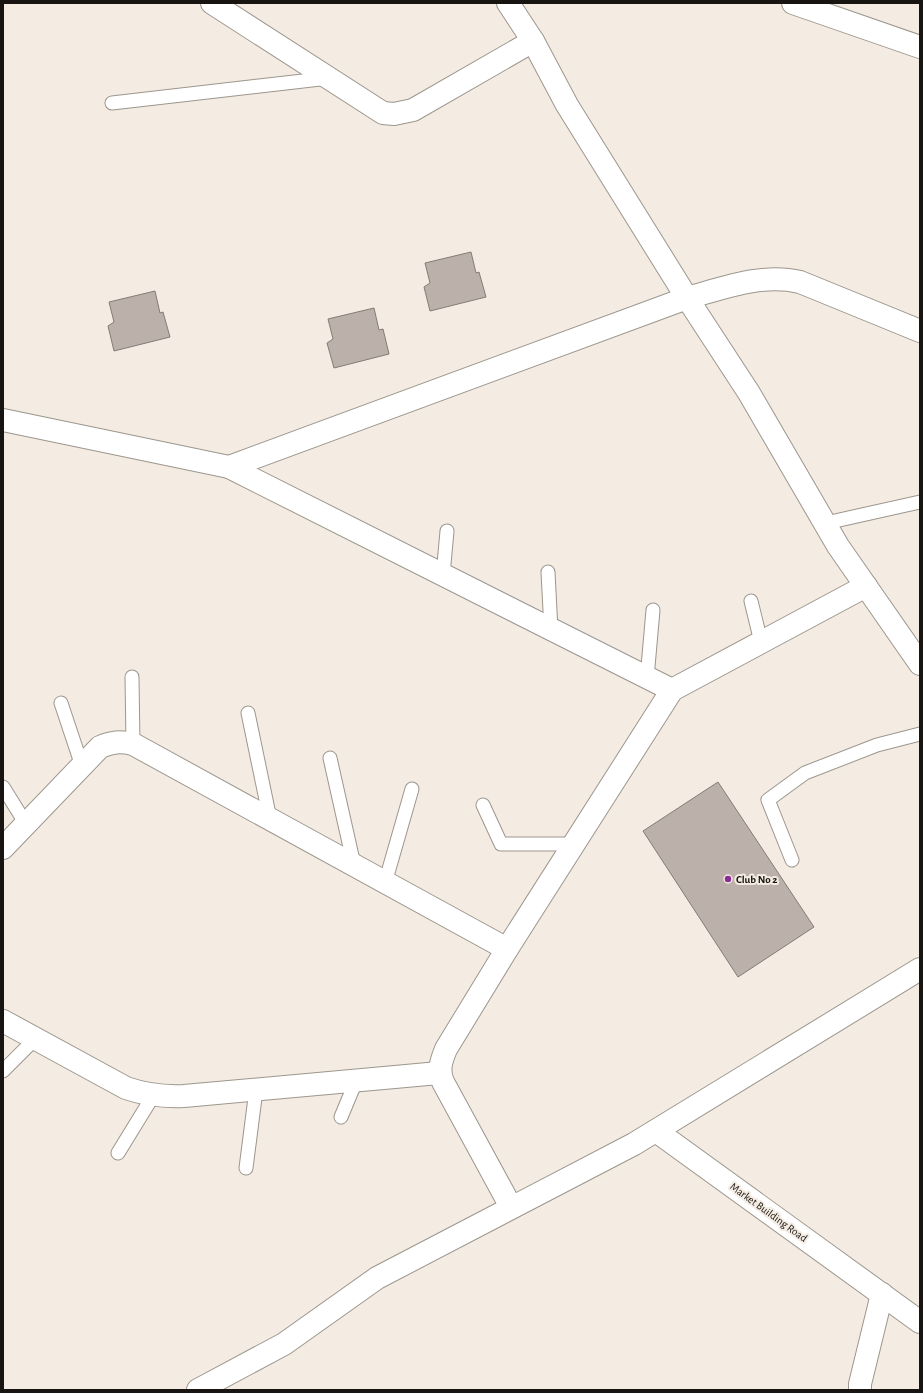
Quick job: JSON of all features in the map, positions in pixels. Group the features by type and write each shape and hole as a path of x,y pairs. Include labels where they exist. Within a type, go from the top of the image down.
{"street":[{"path":"212,3 383,113 406,113 533,41"},
{"path":"508,3 533,41 567,105 687,298 749,394 826,523 838,546 920,664"},
{"path":"793,3 920,47"},
{"path":"229,467 687,298 757,280 784,278 800,282 920,331"},
{"path":"3,420 229,467 672,690"},
{"path":"510,1207 439,1073 441,1061 446,1049 507,949 672,690 866,586"},
{"path":"3,848 100,748 111,742 133,744 507,949"},
{"path":"198,1390 284,1344 377,1278 656,1131 920,969"},
{"path":"3,1021 126,1088 153,1096 184,1096 439,1073"},
{"name":"Market Building Road","path":"656,1131 920,1322"},
{"path":"860,1390 860,1384 882,1294"}],"lane":[{"path":"112,103 329,78"},
{"path":"826,523 920,502"},
{"path":"443,575 447,531"},
{"path":"548,572 551,630"},
{"path":"751,601 761,642"},
{"path":"648,678 654,610"},
{"path":"132,677 133,744"},
{"path":"61,703 82,766"},
{"path":"248,713 270,819"},
{"path":"792,860 768,800 805,773 877,745 920,734"},
{"path":"330,758 354,866"},
{"path":"3,787 26,824"},
{"path":"385,882 412,789"},
{"path":"483,805 501,844 574,844"},
{"path":"3,1071 36,1038"},
{"path":"341,1117 356,1081"},
{"path":"246,1168 256,1090"},
{"path":"118,1153 153,1096"}],"building":[{"path":"471,252 476,273 479,272 486,297 430,311 424,287 430,283 425,263"},
{"path":"155,291 160,313 163,312 170,337 114,351 108,326 114,322 109,302"},
{"path":"374,308 379,330 383,329 389,354 334,368 327,343 333,339 328,319"},
{"name":"Club No 2","path":"718,782 814,927 738,977 643,831"}],"place":[{"name":"Club No 2","path":"728,879"}]}
